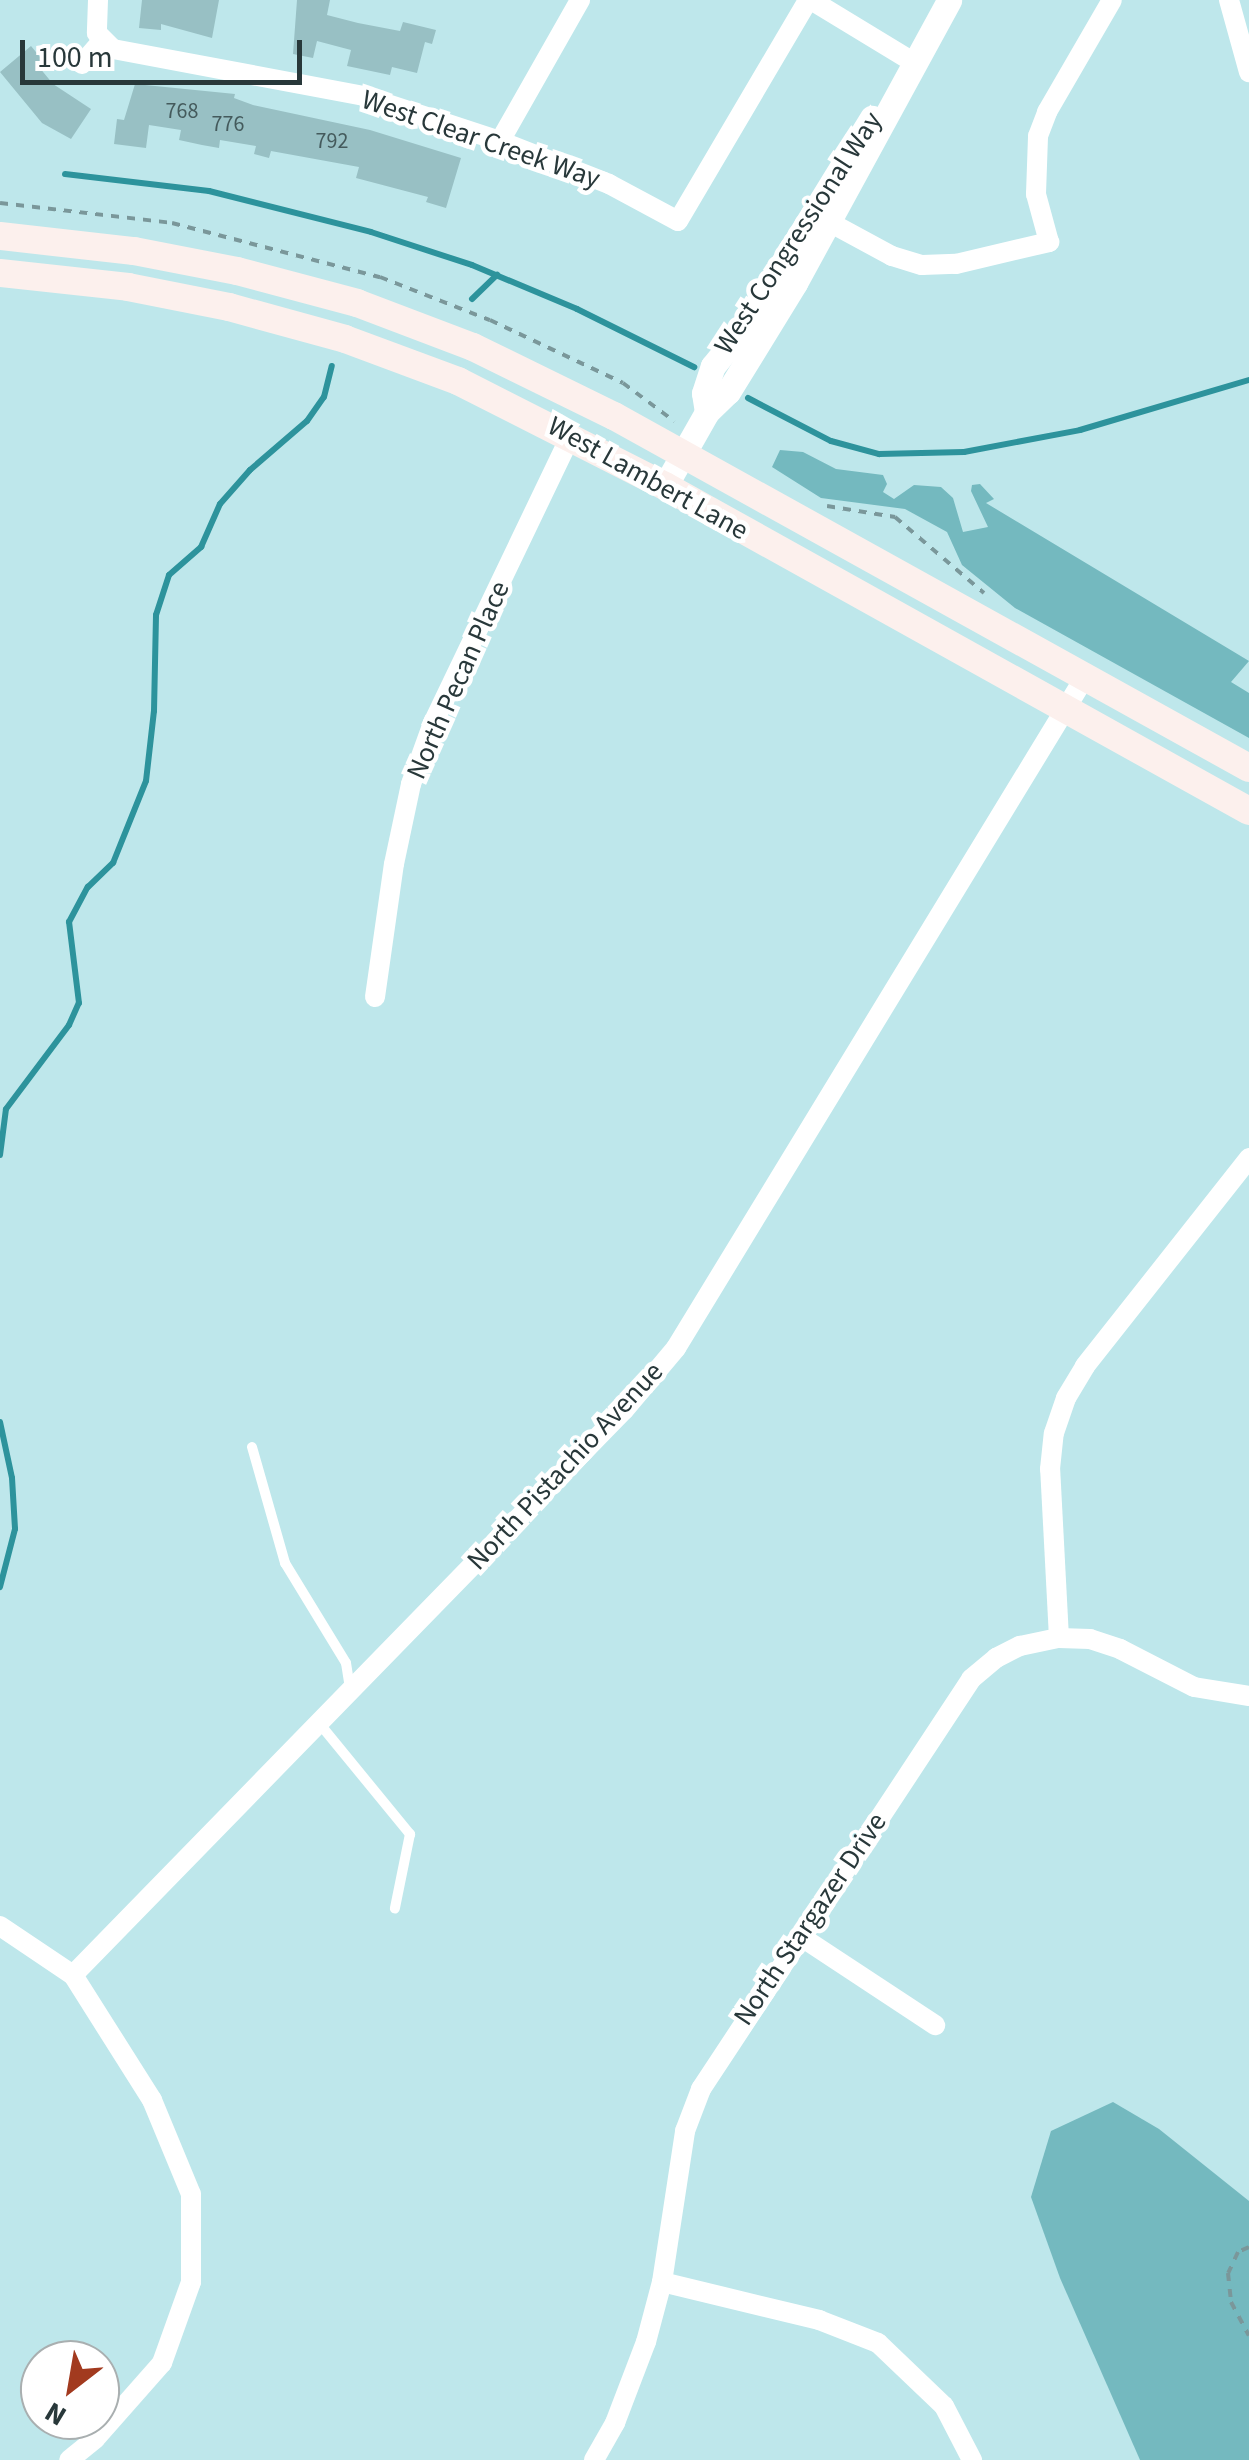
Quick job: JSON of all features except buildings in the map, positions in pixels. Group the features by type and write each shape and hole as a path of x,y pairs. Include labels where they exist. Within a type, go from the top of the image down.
{"main road":[{"name":"West Lambert Lane","path":"0,236 185,260 357,303 528,371 1249,768"},
{"name":"West Lambert Lane","path":"0,274 162,293 288,322 458,381 571,434 1249,812"}],"street":[{"path":"82,64 102,41 95,27 98,0"},
{"path":"500,141 580,0"},
{"path":"809,0 913,62"},
{"name":"West Clear Creek Way","path":"102,41 128,54 364,96 500,141 609,184 678,221 809,0"},
{"name":"West Congressional Way","path":"665,486 706,412 728,392 821,218 949,0"},
{"path":"821,218 892,256 922,265 956,264 1049,242 1036,194 1038,136 1046,112 1112,0"},
{"path":"1229,0 1249,72"},
{"name":"North Pecan Place","path":"375,998 394,864 411,784 434,724 571,434"},
{"name":"North Pistachio Avenue","path":"73,1975 624,1410 676,1348 1086,678"},
{"path":"1059,1638 1050,1469 1054,1432 1066,1398 1085,1366 1249,1158"},
{"name":"North Stargazer Drive","path":"594,2460 634,2381 662,2282 682,2144 701,2089 971,1680 1008,1652 1059,1638 1090,1639 1120,1649 1194,1687 1249,1696"},
{"path":"0,1926 73,1975 152,2100 191,2194 191,2282 162,2362 95,2439 69,2460"},
{"path":"800,1936 935,2025"},
{"path":"662,2282 819,2320 878,2343 944,2406 972,2460"}],"lane":[{"path":"252,1447 285,1563 346,1663 350,1690"},
{"path":"319,1723 410,1834 395,1908"}],"path":[{"path":"660,412 674,421"},
{"path":"823,505 895,517 994,602"},
{"path":"1249,2248 1238,2252 1228,2274 1232,2302 1249,2336"}],"shaded area":[{"path":"780,450 803,452 836,469 883,475 887,484 883,492 894,499 914,485 941,487 953,498 963,532 988,527 971,491 972,485 980,484 994,499 986,503 1249,661 1231,682 1249,693 1249,738 1015,608 962,565 947,532 905,509 821,498 772,467"},
{"path":"1113,2102 1159,2129 1249,2201 1249,2460 1140,2460 1060,2278 1031,2197 1051,2131"}],"waterway":[{"path":"65,174 209,191 371,232 472,265 577,309 694,367"},
{"path":"472,299 497,275"},
{"path":"0,1155 6,1109 69,1025 79,1003 69,922 88,887 113,863 146,781 154,711 156,615 169,575 201,547 220,504 250,470 307,421 324,397 332,366"},
{"path":"748,398 831,441 879,454 964,452 1080,430 1249,380"},
{"path":"0,1422 12,1478 15,1529 0,1587"}]}
